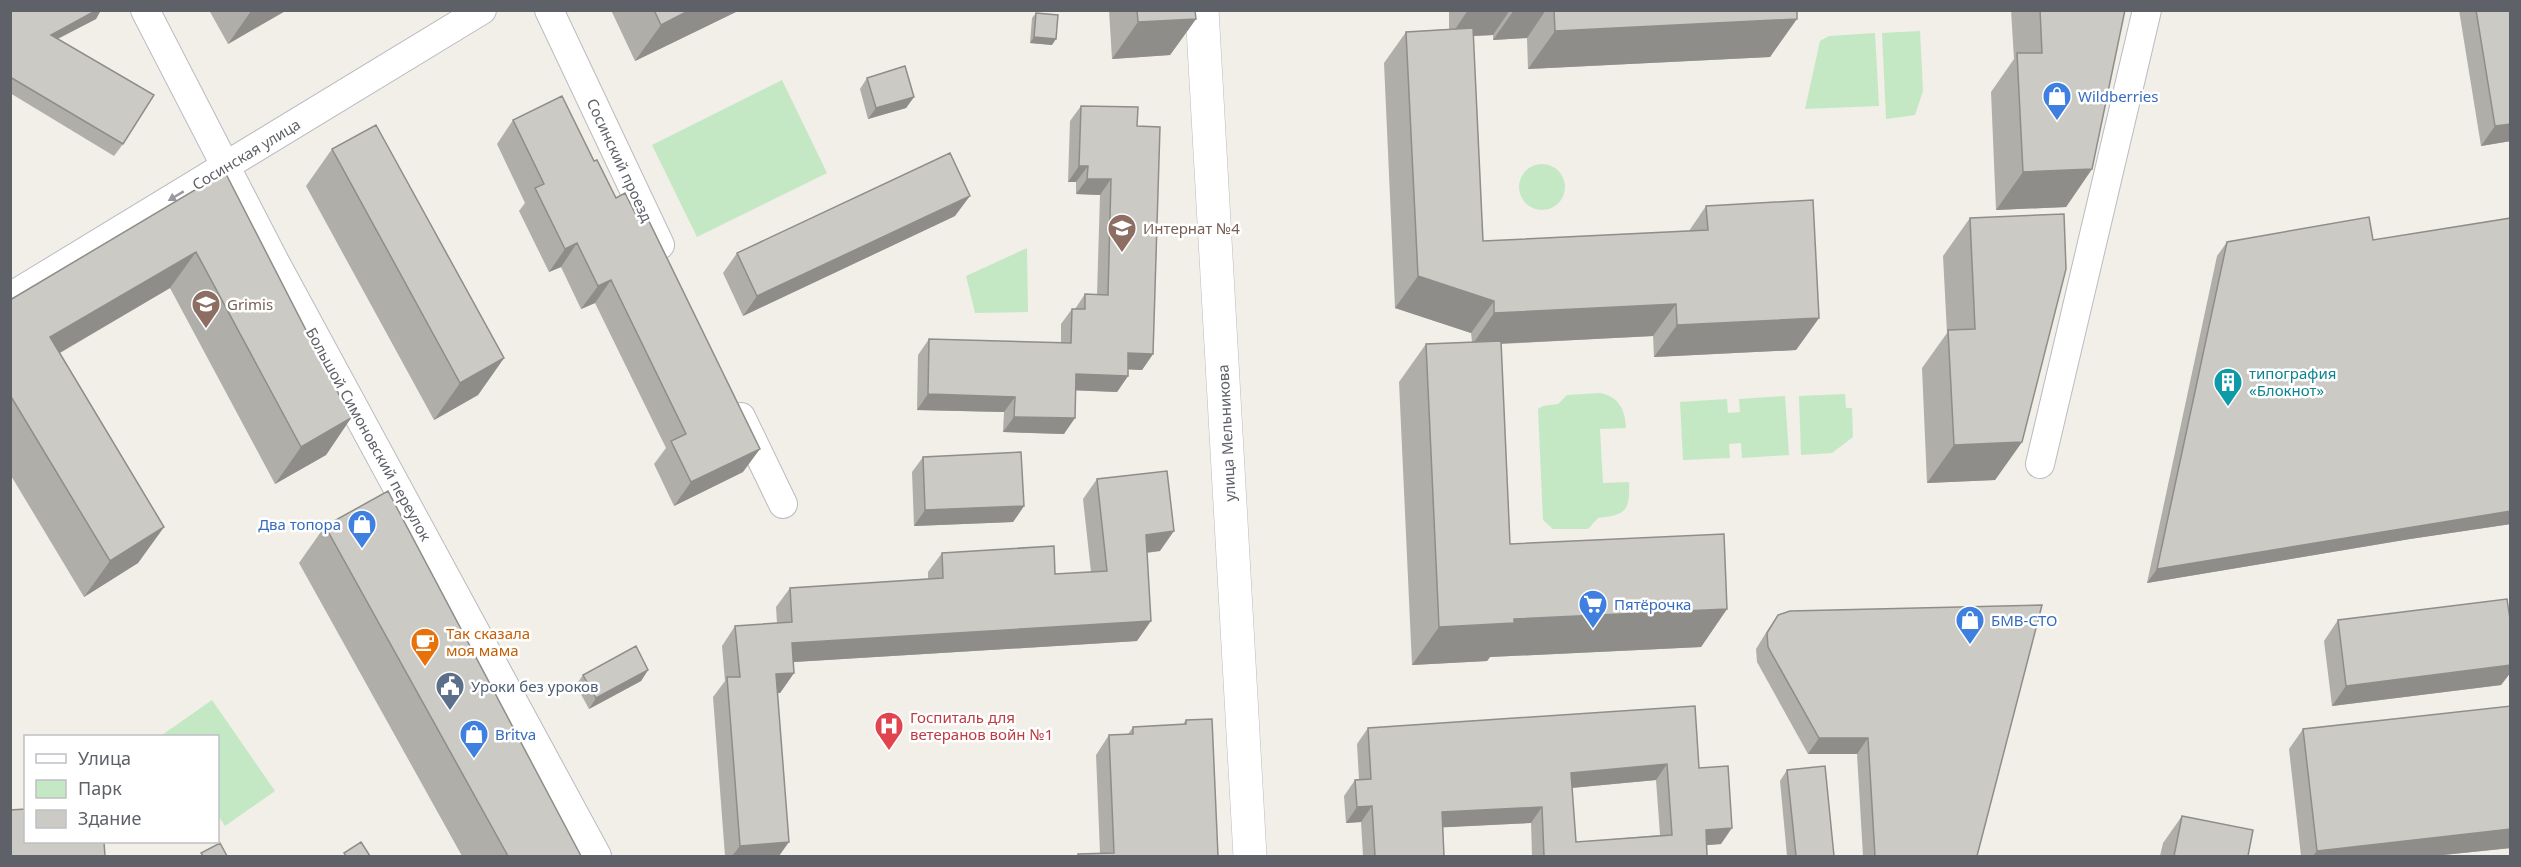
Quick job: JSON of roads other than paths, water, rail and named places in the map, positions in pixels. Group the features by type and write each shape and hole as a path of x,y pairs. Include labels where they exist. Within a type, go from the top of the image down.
{"street":[{"name":"Большой Симоновский переулок","path":"145,10 226,166 597,856"},
{"name":"Сосинская улица","path":"10,297 482,10"},
{"name":"Сосинский проезд","path":"549,10 671,268"},
{"name":"улица Мельникова","path":"1202,10 1250,856"},
{"path":"2040,464 2147,10"},
{"path":"732,397 783,504"}],"place":[{"name":"Wildberries","path":"2057,122"},
{"name":"Интернат №4","path":"1122,254"},
{"name":"Grimis","path":"206,330"},
{"name":"типография «Блокнот»","path":"2228,408"},
{"name":"Два топора","path":"362,550"},
{"name":"Пятёрочка","path":"1593,630"},
{"name":"БМВ-СТО","path":"1970,646"},
{"name":"Так сказала моя мама","path":"425,668"},
{"name":"Уроки без уроков","path":"450,712"},
{"name":"Госпиталь для ветеранов войн №1","path":"889,752"},
{"name":"Britva","path":"474,760"}]}
